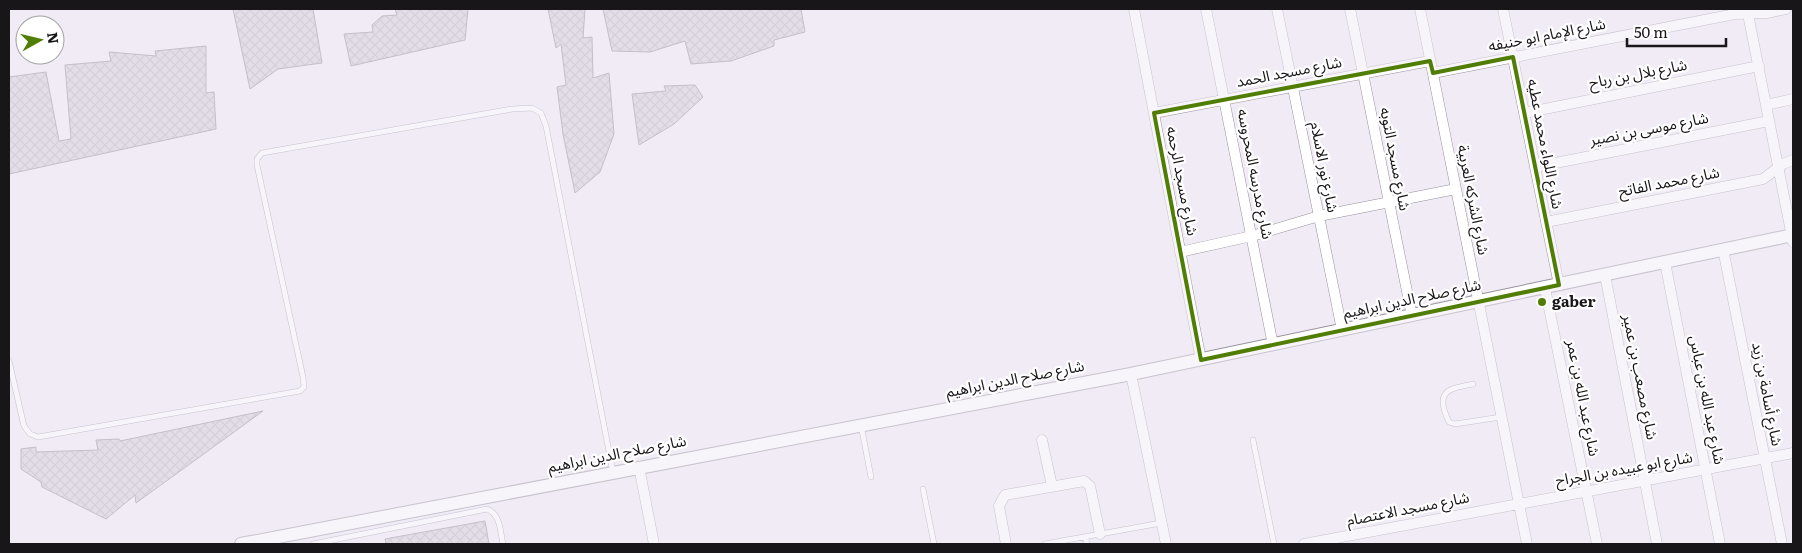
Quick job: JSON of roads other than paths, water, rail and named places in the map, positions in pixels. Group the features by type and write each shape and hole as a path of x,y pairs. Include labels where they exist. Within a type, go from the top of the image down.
{"street":[{"name":"شارع مسجد الرحمه","path":"1137,9 1154,113 1201,360"},
{"name":"شارع مدرسه المحروسه","path":"1206,9 1273,345"},
{"name":"شارع نور الاسلام","path":"1277,9 1342,330"},
{"name":"شارع مسجد التوبه","path":"1350,9 1412,316"},
{"name":"شارع الشركه العربية","path":"1420,9 1526,544"},
{"name":"شارع اللواء محمد عطيه","path":"1503,9 1559,285"},
{"name":"شارع الإمام ابو حنيفه","path":"1433,73 1748,11 1786,9"},
{"path":"1748,11 1793,237"},
{"name":"شارع مسجد الحمد","path":"1154,113 1430,61"},
{"name":"شارع بلال بن رباح","path":"1524,113 1758,66"},
{"path":"1766,105 1793,99"},
{"name":"شارع موسى بن نصير","path":"1535,167 1770,121"},
{"name":"شارع محمد الفاتح","path":"1546,222 1763,179 1783,164 1793,160"},
{"path":"1180,252 1252,236 1319,216 1456,190"},
{"name":"شارع صلاح الدين ابراهيم","path":"241,544 861,424 1131,374 1793,237"},
{"name":"شارع أسامة بن زيد","path":"1723,250 1782,544"},
{"name":"شارع عبد الله بن عباس","path":"1665,262 1720,544"},
{"name":"شارع مصعب بن عمير","path":"1605,275 1657,544"},
{"name":"شارع عبد الله بن عمر","path":"1545,288 1597,544"},
{"path":"1131,374 1166,544"},
{"path":"1042,440 1052,486"},
{"name":"شارع ابو عبيده بن الجراح","path":"1518,503 1793,453"},
{"path":"639,467 654,544"},
{"path":"1006,544 999,506 1002,498 1009,494 1084,481 1088,482 1100,534"},
{"name":"شارع مسجد الاعتصام","path":"1304,544 1518,503"}],"lane":[{"path":"9,361 24,426 30,434 38,437 300,391 304,387 303,377 257,165 262,153 512,109 532,108 541,112 546,126 612,472"},
{"path":"1473,384 1449,389 1445,393 1443,399 1449,422 1455,424 1501,417"},
{"path":"861,424 871,477"},
{"path":"1253,440 1274,544"},
{"path":"923,490 934,544"},
{"path":"313,544 487,509 498,518 503,544"},
{"path":"1045,544 1161,522"},
{"path":"1086,537 1087,544"}],"place":[{"name":"gaber","path":"1542,302"}]}
